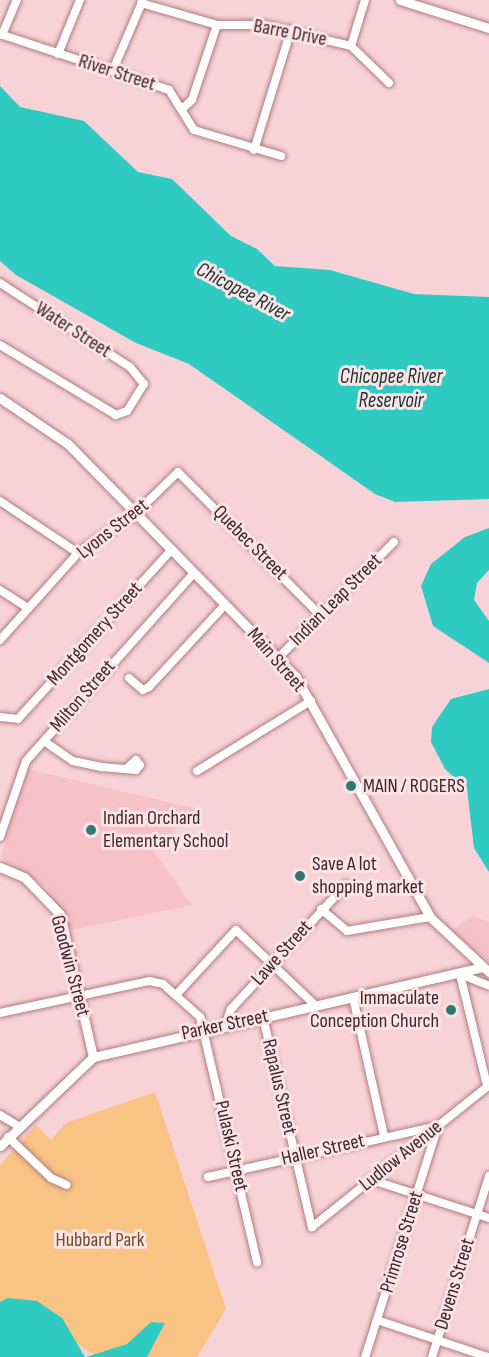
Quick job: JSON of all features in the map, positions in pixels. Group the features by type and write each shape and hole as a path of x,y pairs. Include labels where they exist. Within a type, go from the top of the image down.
{"main road":[{"path":"400,0 489,28"},
{"name":"Main Street","path":"0,398 68,444 278,658 310,701 430,917 486,969"},
{"name":"Goodwin Street","path":"0,867 39,889 60,914 93,1057"},
{"name":"Parker Street","path":"0,1146 18,1126 93,1057 315,1005 486,969"}],"street":[{"path":"1,34 17,0"},
{"path":"58,54 80,0"},
{"path":"351,46 365,0"},
{"path":"113,70 142,2"},
{"name":"Barre Drive","path":"142,2 217,25 291,30 351,46 389,82"},
{"path":"183,108 192,100 217,25"},
{"path":"254,150 291,30"},
{"name":"River Street","path":"1,34 169,90 183,108 194,130 254,150 281,156"},
{"name":"Water Street","path":"0,283 144,380 138,397 120,414 91,403 0,345"},
{"name":"Lyons Street","path":"0,640 78,553 135,514 178,472"},
{"name":"Quebec Street","path":"178,472 321,616"},
{"path":"0,501 78,553"},
{"name":"Indian Leap Street","path":"278,658 394,542"},
{"name":"Montgomery Street","path":"0,717 18,719 171,549"},
{"name":"Milton Street","path":"0,837 19,772 194,573"},
{"path":"0,590 28,608"},
{"path":"129,678 143,690 149,687 225,604"},
{"path":"197,771 310,701"},
{"path":"44,741 73,761 126,769"},
{"name":"Lawe Street","path":"225,1026 231,1009 321,909 346,885"},
{"path":"321,909 346,931 430,917"},
{"path":"176,995 236,930 315,1005"},
{"path":"460,974 489,986"},
{"path":"460,974 488,1085"},
{"name":"Pulaski Street","path":"0,1013 149,981 176,995 200,1017 257,1262"},
{"path":"353,997 384,1136"},
{"name":"Rapalus Street","path":"263,1017 312,1227"},
{"name":"Ludlow Avenue","path":"312,1227 488,1085"},
{"path":"0,1115 18,1126"},
{"name":"Haller Street","path":"208,1177 384,1136 438,1126"},
{"name":"Primrose Street","path":"365,1357 438,1126"},
{"path":"8,1137 51,1178 68,1185"},
{"name":"Devens Street","path":"432,1357 489,1176"},
{"path":"372,1180 489,1218"},
{"path":"377,1320 488,1357"}],"shaded area":[{"name":"Indian Orchard Elementary School","path":"28,769 197,809 153,850 192,905 71,930 47,887 1,857"},
{"path":"473,916 489,922 489,961 451,931"}],"green space":[{"name":"Hubbard Park","path":"155,1092 226,1309 197,1357 98,1357 26,1311 0,1315 0,1165 36,1125 51,1140 66,1123"}],"water":[{"name":"Chicopee River Reservoir","path":"0,86 20,107 84,121 138,172 172,179 231,236 257,249 275,266 330,270 414,294 489,297 489,499 395,502 375,494 189,364 136,343 16,275 0,261"},
{"path":"489,528 489,570 477,583 474,600 489,621 489,663 433,626 421,586 431,564 465,537"},
{"path":"489,689 489,872 474,848 467,789 445,769 431,742 432,727 451,699"},
{"path":"8,1298 37,1301 62,1318 85,1357 0,1357 0,1302"},
{"path":"151,1322 165,1323 147,1357 86,1357 127,1344"}],"place":[{"name":"MAIN / ROGERS","path":"351,786"},
{"name":"Indian Orchard Elementary School","path":"91,830"},
{"name":"Save A lot shopping market","path":"300,876"},
{"name":"Immaculate Conception Church","path":"451,1010"}],"water label":[{"name":"Chicopee River","path":"243,292"}]}
